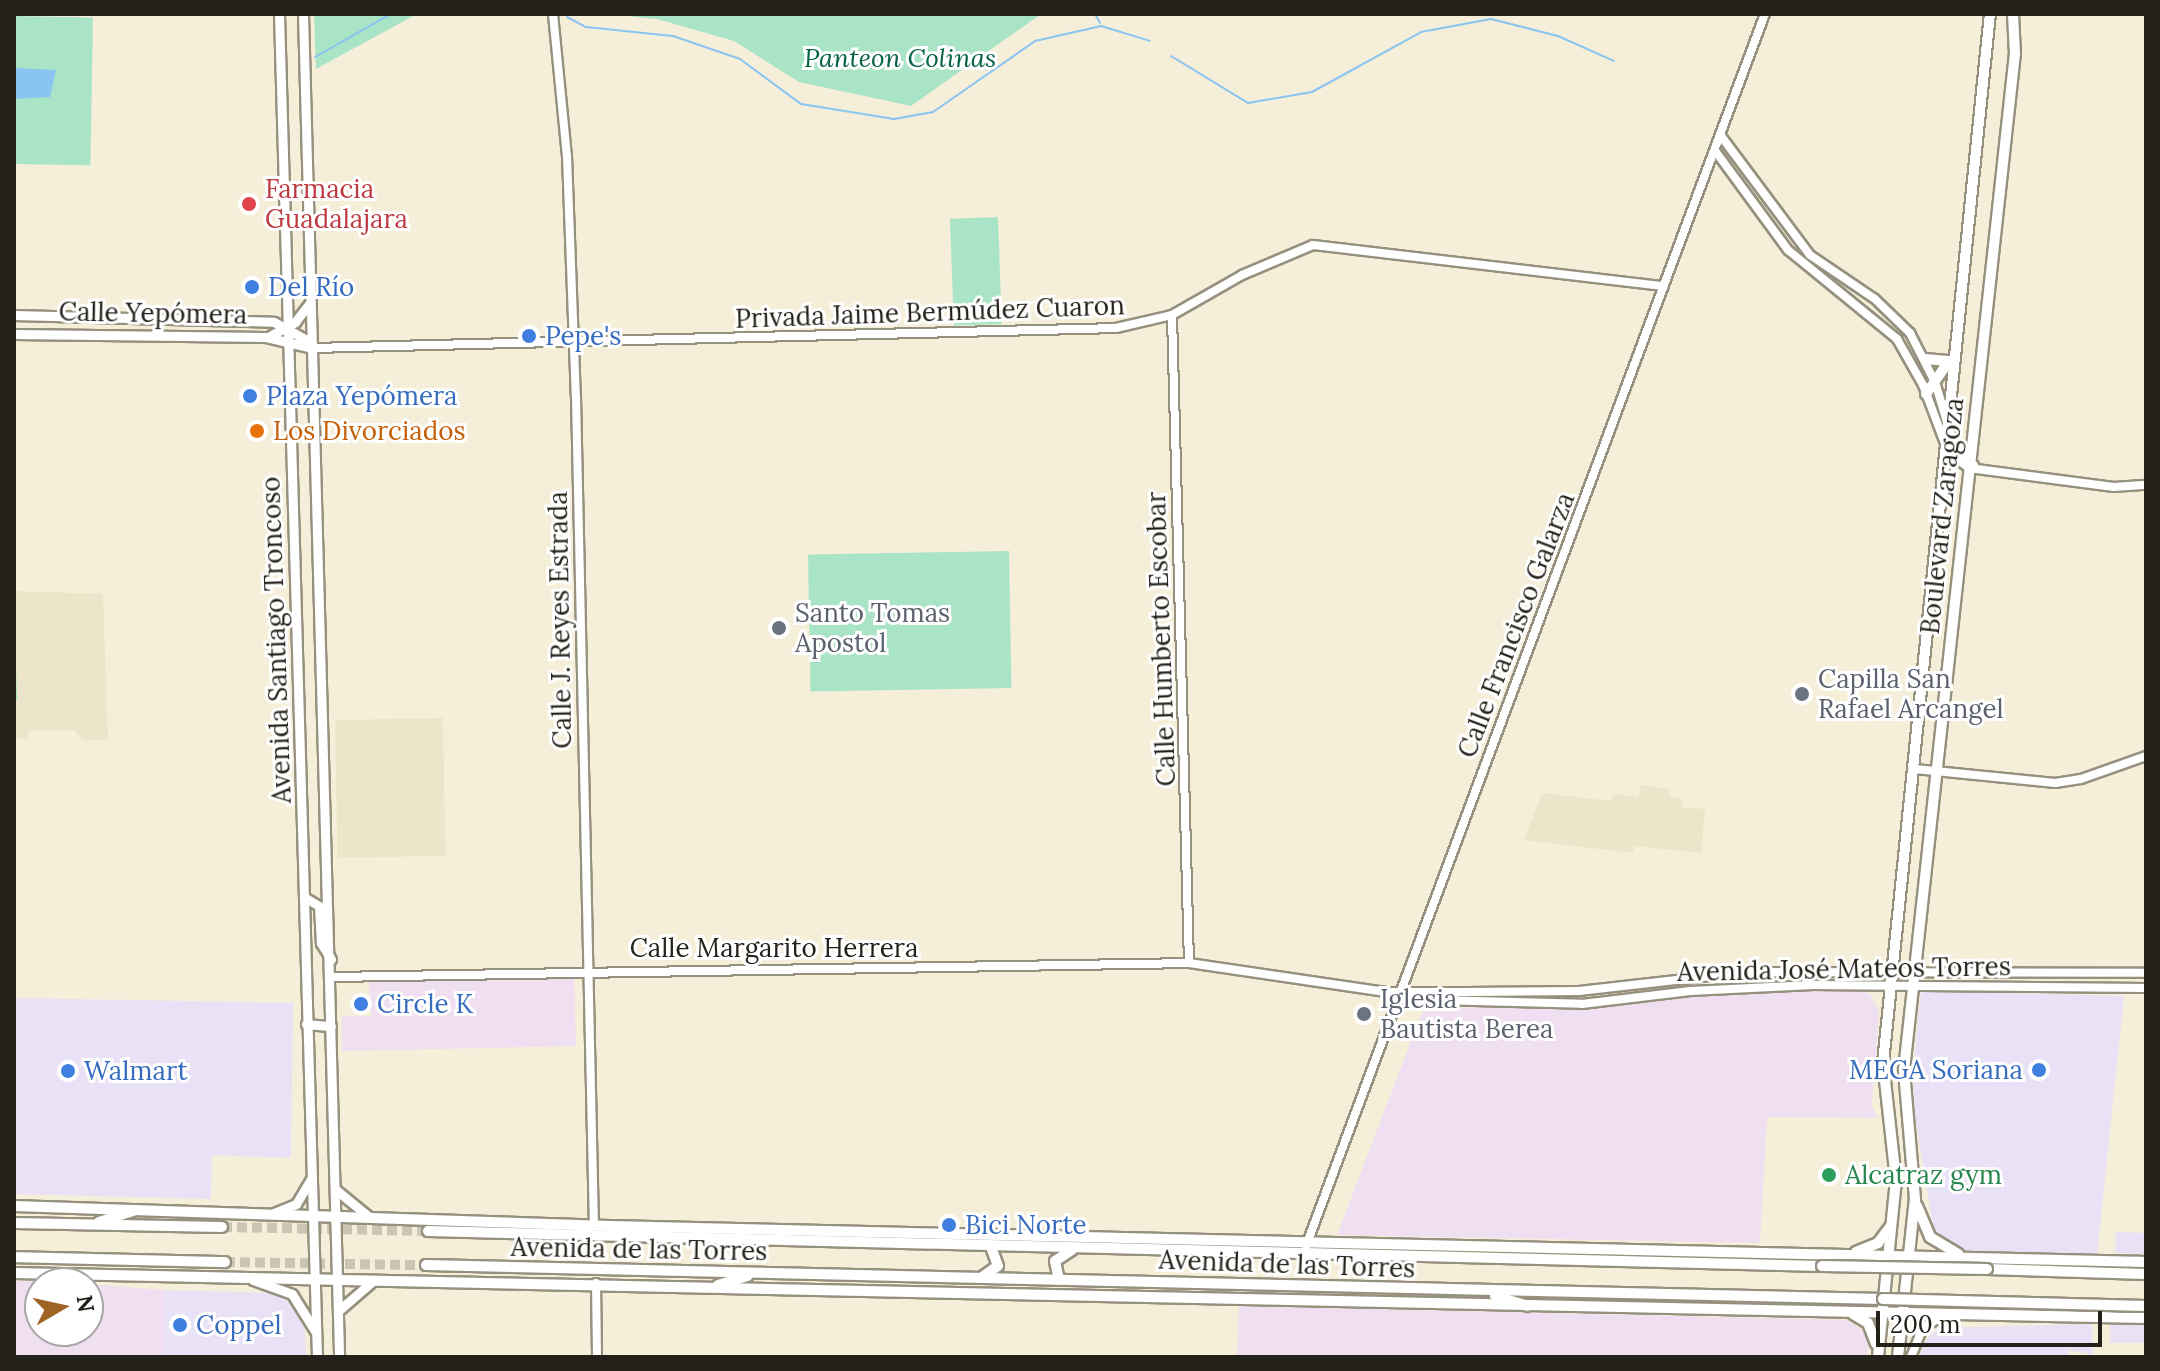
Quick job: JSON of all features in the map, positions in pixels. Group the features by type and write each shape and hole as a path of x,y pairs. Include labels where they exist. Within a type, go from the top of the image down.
{"main road":[{"name":"Avenida Santiago Troncoso","path":"279,14 306,1024 317,1280"},
{"name":"Avenida Santiago Troncoso","path":"303,14 310,303 315,346 339,1357"},
{"name":"Boulevard Zaragoza","path":"1878,1357 1896,1180 1882,1080 1949,450 1990,14"},
{"name":"Boulevard Zaragoza","path":"1898,1357 1915,1199 1904,1070 2015,54 2013,14"},
{"path":"266,337 289,327 310,303"},
{"name":"Calle Yepómera","path":"14,315 254,321 289,327"},
{"path":"289,327 315,346"},
{"name":"Calle Yepómera","path":"14,334 266,337 315,346"},
{"path":"1926,394 1958,351"},
{"path":"1925,359 1936,364 1949,361"},
{"path":"304,897 319,906 321,943 331,959"},
{"path":"306,1024 331,1026"},
{"path":"274,1213 296,1204 314,1170"},
{"path":"335,1189 368,1216"},
{"path":"1915,1199 1930,1237 1972,1258"},
{"name":"Avenida de las Torres","path":"14,1206 315,1213 594,1226 2146,1274"},
{"path":"91,1225 135,1210"},
{"path":"1835,1255 1872,1247 1893,1222"},
{"path":"14,1223 222,1227"},
{"path":"610,1226 663,1240"},
{"name":"Avenida de las Torres","path":"428,1231 663,1240 1074,1249 1306,1246 1343,1242 2146,1262"},
{"path":"980,1278 998,1266 991,1247"},
{"path":"1059,1280 1055,1261 1074,1249"},
{"path":"14,1257 225,1262"},
{"name":"Avenida de las Torres","path":"426,1265 2146,1306"},
{"name":"Avenida de las Torres","path":"14,1273 718,1285 2146,1318"},
{"path":"718,1285 757,1273"},
{"path":"250,1279 292,1294 318,1338"},
{"path":"317,1280 317,1357"},
{"path":"338,1311 375,1280"},
{"path":"1481,1291 1527,1306"},
{"path":"1836,1311 1868,1323 1878,1357"}],"street":[{"name":"Calle J. Reyes Estrada","path":"553,14 567,156 574,344 594,1226"},
{"name":"Calle Francisco Galarza","path":"1306,1246 1765,14"},
{"path":"1721,136 1810,255 1900,321 1925,359 1935,382 1950,436 1972,466"},
{"path":"1716,152 1788,250 1891,332 1926,394 1949,450 1972,466 2114,487 2146,485"},
{"name":"Privada Jaime Bermúdez Cuaron","path":"315,346 574,344 1055,331 1139,325 1172,315 1242,275 1313,245 1664,286"},
{"name":"Calle Humberto Escobar","path":"1172,315 1189,963"},
{"path":"1915,769 2065,782 2146,756"},
{"name":"Calle Margarito Herrera","path":"331,977 589,969 1189,963 1386,992"},
{"name":"Avenida José Mateos Torres","path":"1386,992 1404,989 1553,992 1747,972 1894,969 2146,973"},
{"name":"Avenida José Mateos Torres","path":"1399,1001 1552,1004 1690,991 1892,984 2146,988"},
{"path":"1386,992 1399,1001"},
{"path":"1552,1004 1553,992"},
{"path":"596,1283 597,1357"},
{"path":"1911,1357 1923,1327 1948,1314"}],"shaded area":[{"path":"15,591 103,594 108,740 83,740 73,730 29,731 28,739 15,739"},
{"path":"443,718 445,856 337,858 335,720"},
{"path":"1640,785 1670,789 1669,797 1683,799 1682,807 1705,809 1701,853 1634,846 1633,853 1524,840 1542,793 1612,801 1613,794 1639,797"},
{"path":"574,974 576,1046 342,1051 342,1016 371,1016 369,981"},
{"path":"1857,990 1870,994 1879,1012 1872,1106 1877,1118 1767,1117 1760,1243 1337,1235 1424,1007 1583,1009 1733,992"},
{"path":"1921,991 2124,996 2097,1255 1958,1250 1934,1231 1915,1117 1913,1069"},
{"path":"14,998 293,1003 291,1158 212,1155 211,1199 14,1194"},
{"path":"2116,1232 2146,1233 2145,1254 2115,1253"},
{"path":"14,1281 24,1281 24,1347 104,1347 104,1285 163,1290 165,1357 14,1357"},
{"path":"162,1290 275,1293 295,1306 304,1323 306,1357 164,1357"},
{"path":"1239,1306 1847,1320 1864,1331 1868,1344 1867,1357 1237,1357"},
{"path":"2110,1322 2146,1322 2146,1343 2110,1343"},
{"path":"2092,1324 2093,1355 2069,1350 2068,1357 1919,1357 1926,1340 1938,1328"}],"green space":[{"path":"314,14 417,14 316,69"},
{"name":"Panteon Colinas","path":"607,14 1041,14 911,106 799,82 734,41 657,19"},
{"path":"14,16 93,17 90,165 14,164"},
{"path":"998,217 1002,324 954,326 950,219"},
{"path":"1009,551 1011,688 810,691 808,555"},
{"path":"14,591 17,700 14,703"}],"water":[{"path":"14,68 56,70 50,97 14,99"}],"waterway":[{"path":"315,57 391,14"},
{"path":"1095,14 1100,23"},
{"path":"567,17 586,27 673,36 740,59 801,104 894,119 933,112 1035,41 1101,26 1150,41"},
{"path":"1171,56 1248,103 1312,92 1421,32 1491,19 1558,36 1614,61"}],"tunnel":[{"path":"222,1227 428,1231"},
{"path":"225,1262 426,1265"}],"place":[{"name":"Farmacia Guadalajara","path":"249,204"},
{"name":"Del Río","path":"252,287"},
{"name":"Pepe's","path":"529,336"},
{"name":"Plaza Yepómera","path":"250,396"},
{"name":"Los Divorciados","path":"257,431"},
{"name":"Santo Tomas Apostol","path":"779,628"},
{"name":"Capilla San Rafael Arcangel","path":"1802,694"},
{"name":"Circle K","path":"361,1004"},
{"name":"Iglesia Bautista Berea","path":"1364,1014"},
{"name":"MEGA Soriana","path":"2039,1070"},
{"name":"Walmart","path":"68,1071"},
{"name":"Alcatraz gym","path":"1829,1175"},
{"name":"Bici Norte","path":"949,1225"},
{"name":"Coppel","path":"180,1325"}]}
